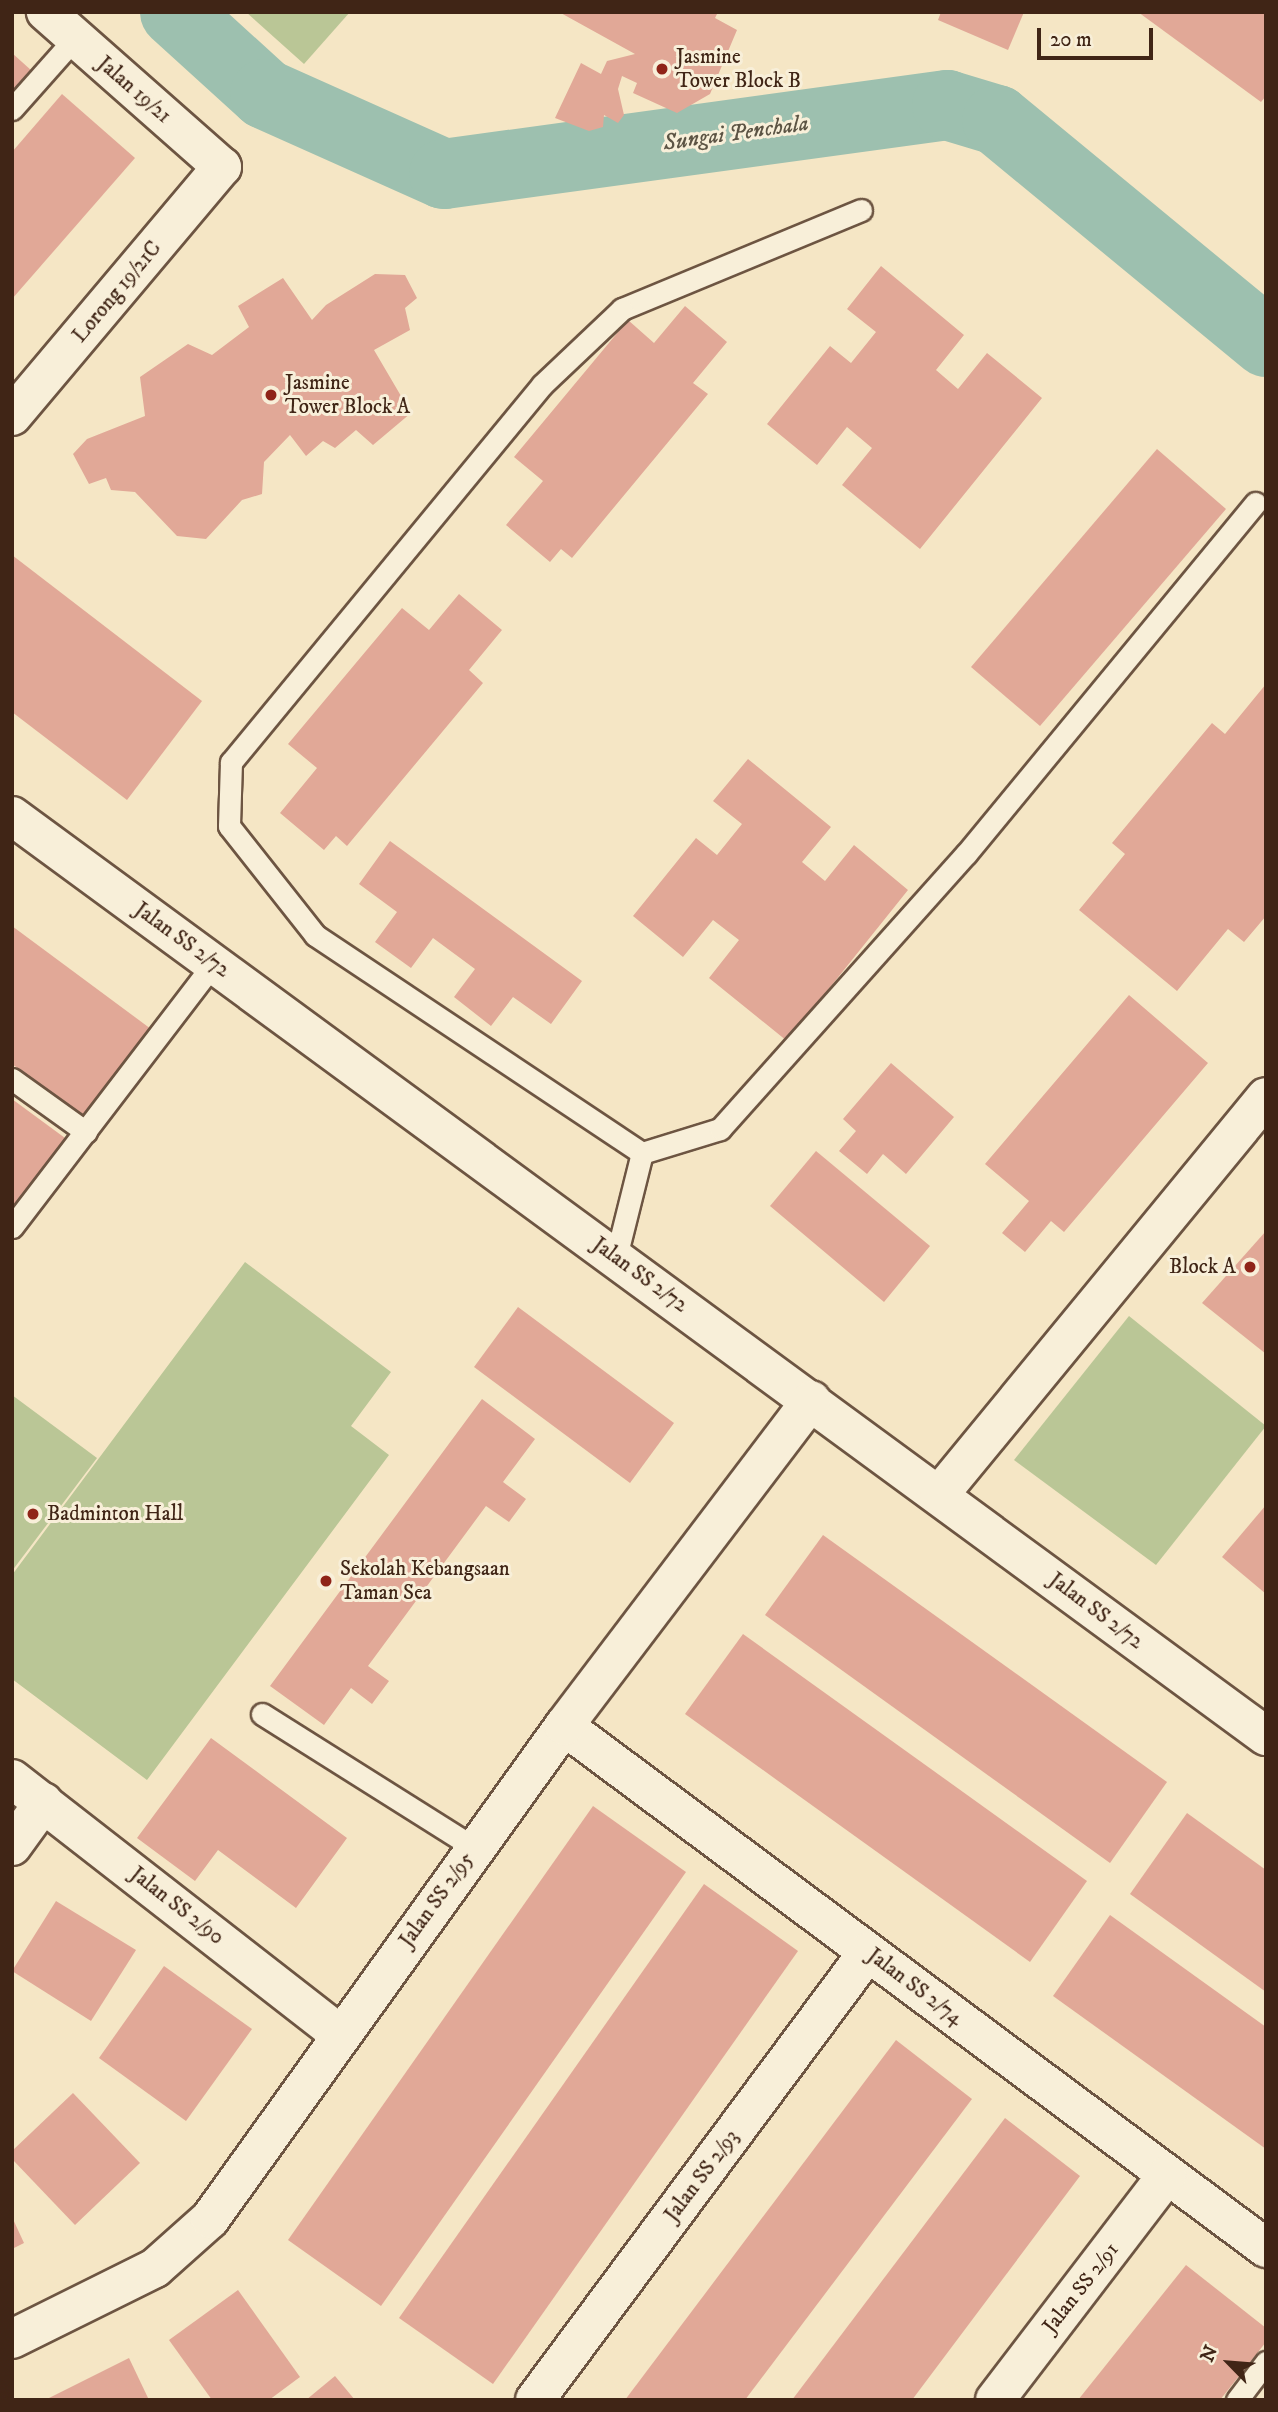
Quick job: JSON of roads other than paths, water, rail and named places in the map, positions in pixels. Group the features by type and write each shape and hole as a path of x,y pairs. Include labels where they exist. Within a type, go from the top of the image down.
{"street":[{"name":"Jalan 19/21","path":"46,12 222,167"},
{"name":"Lorong 19/21C","path":"12,416 222,167"},
{"name":"Jalan SS 2/72","path":"12,816 1266,1736"},
{"path":"939,1495 1266,1097"},
{"name":"Jalan SS 2/95","path":"12,2339 155,2269 210,2219 340,2034 564,1726 811,1400"},
{"name":"Jalan SS 2/74","path":"564,1726 1266,2248"},
{"name":"Jalan SS 2/90","path":"12,1779 340,2034"},
{"path":"12,1846 44,1802"},
{"name":"Jalan SS 2/93","path":"535,2400 868,1952"},
{"name":"Jalan SS 2/91","path":"995,2400 1167,2175"}],"lane":[{"path":"12,109 75,38"},
{"path":"642,1153 315,935 229,825 232,762 542,385 622,309 861,209"},
{"path":"642,1153 720,1129 965,854 1255,503"},
{"path":"12,1227 214,963"},
{"path":"12,1079 86,1132"},
{"path":"616,1257 642,1153"},
{"path":"262,1714 475,1848"},
{"path":"1237,2400 1266,2362"}],"waterway":[{"name":"Sungai Penchala","path":"175,12 265,94 444,174 947,105 997,120 1266,342"}],"place":[{"name":"Jasmine Tower Block B","path":"662,69"},
{"name":"Jasmine Tower Block A","path":"271,395"},
{"name":"Block A","path":"1250,1267"},
{"name":"Badminton Hall","path":"33,1514"},
{"name":"Sekolah Kebangsaan Taman Sea","path":"326,1581"}]}
